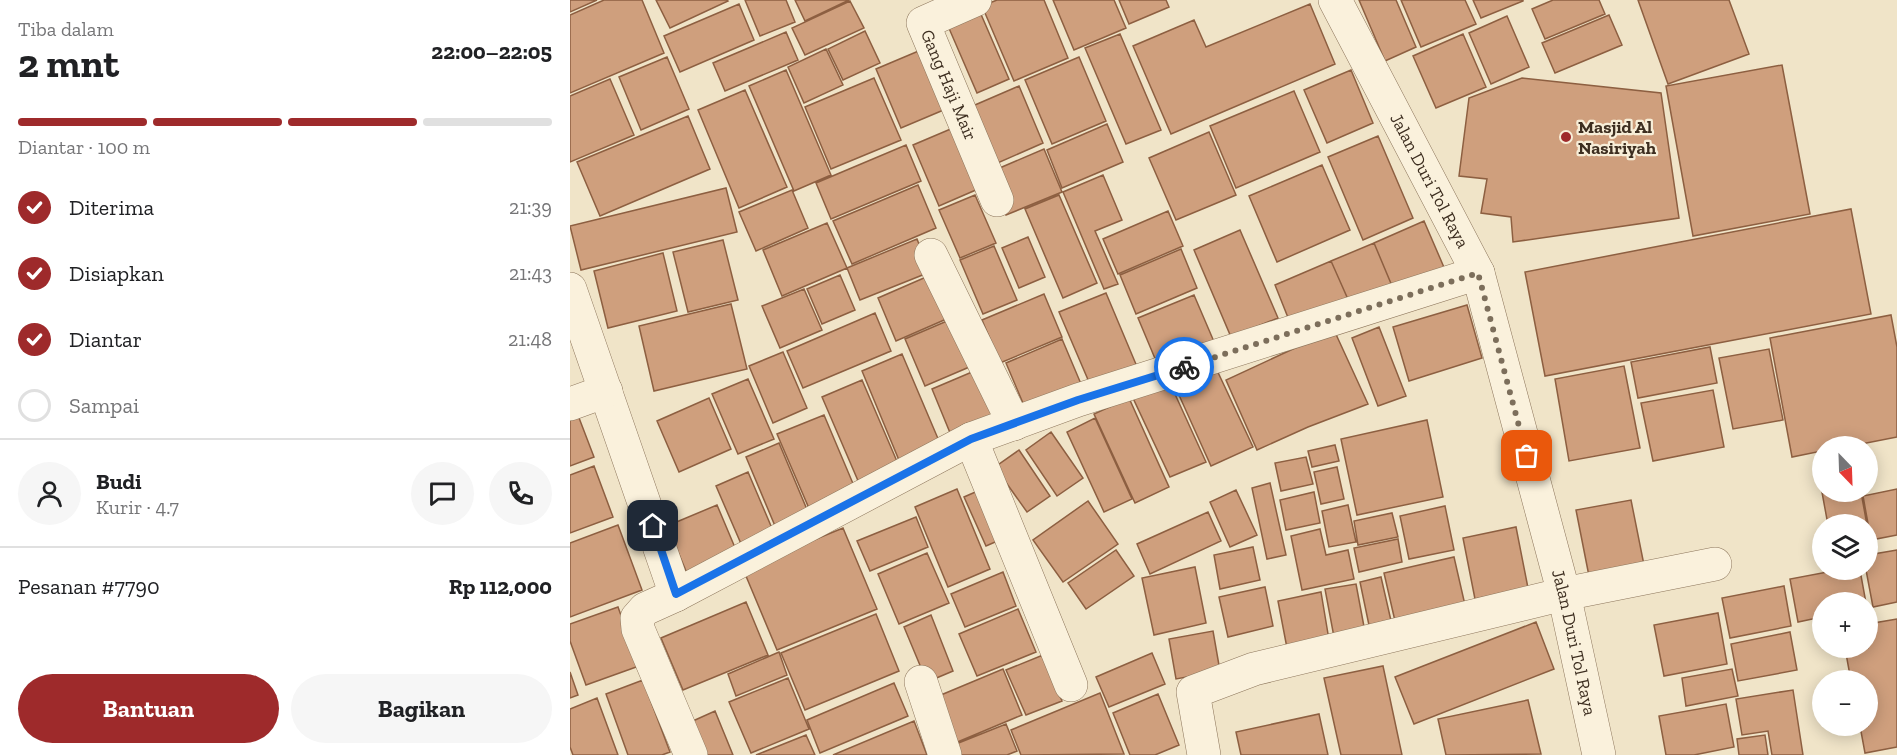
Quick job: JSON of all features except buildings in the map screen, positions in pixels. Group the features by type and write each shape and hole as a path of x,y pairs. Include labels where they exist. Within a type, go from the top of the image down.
{"street":[{"name":"Gang Haji Mair","path":"975,0 923,23 997,200"},
{"name":"Jalan Duri Tol Raya","path":"1335,0 1478,273 1564,594 1599,755"},
{"path":"930,255 1014,423"},
{"path":"691,755 636,624 636,618 645,609 971,439 1078,400 1478,273"},
{"path":"570,289 676,594"},
{"path":"570,404 606,391"},
{"path":"971,439 1071,685"},
{"path":"1204,755 1193,692 1254,669 1564,594 1715,564"},
{"path":"921,682 945,755"}],"way so far":[{"path":"1184,367 1478,273 1527,456"}],"place":[{"name":"Masjid Al Nasiriyah","path":"1566,137"}],"route":[{"path":"653,526 676,594 971,439 1078,400 1184,367"}]}
